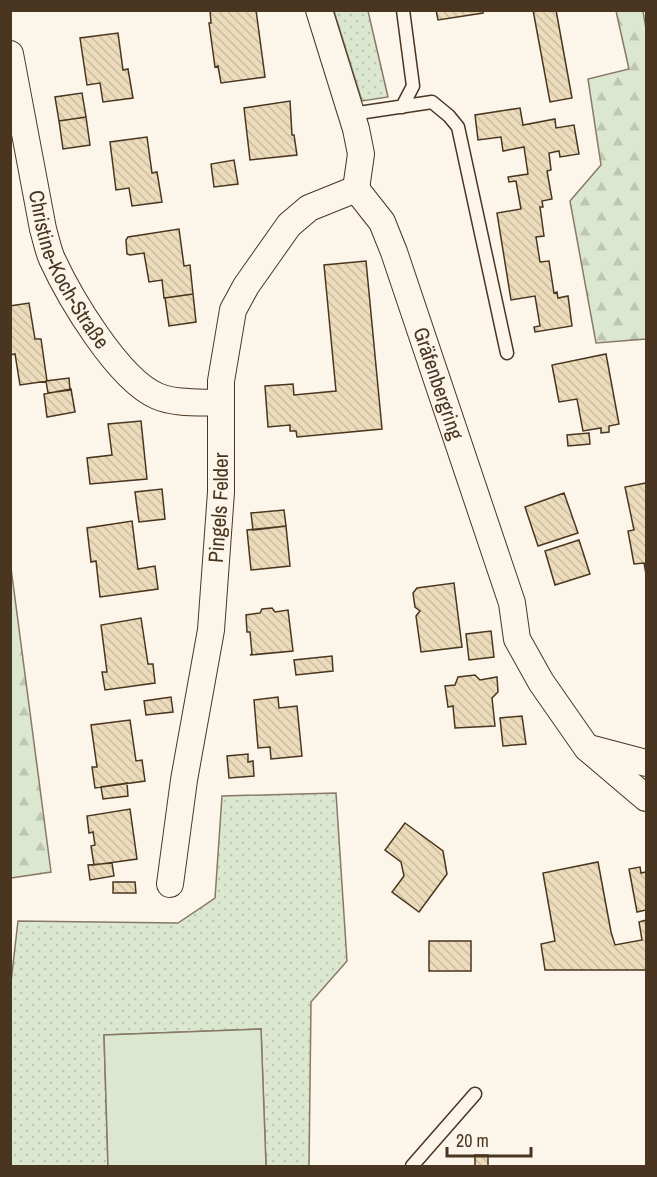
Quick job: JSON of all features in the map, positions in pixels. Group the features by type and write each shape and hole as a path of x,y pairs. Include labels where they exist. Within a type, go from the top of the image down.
{"street":[{"path":"319,10 361,154 356,189"},
{"name":"Christine-Koch-Straße","path":"10,54 43,229 51,257 65,285 99,337 138,384 158,397 221,403"},
{"name":"Pingels Felder","path":"170,884 184,780 212,630 221,492 221,381 233,310 246,286 289,225 309,208 356,189"},
{"name":"Gräfenbergring","path":"356,189 382,222 394,252 512,603 516,639 541,682 587,748 646,798"},
{"path":"587,748 646,764"}],"lane":[{"path":"402,107 413,86 403,10"},
{"path":"351,114 432,102 458,127 507,353"},
{"path":"412,1167 475,1094"}],"green space":[{"path":"334,11 368,11 388,97 362,101"},
{"path":"616,11 643,11 646,29 646,339 596,343 570,201 601,165 588,79 629,69"},
{"path":"11,568 51,872 10,878"},
{"path":"336,793 347,961 311,1002 309,1166 266,1166 261,1029 104,1035 108,1166 11,1166 10,991 18,921 178,923 215,898 222,796"},
{"path":"261,1029 266,1166 108,1166 104,1035"}],"building":[{"path":"210,10 256,10 265,77 221,83 218,66 215,67 209,23 211,23"},
{"path":"436,10 483,10 483,13 438,20"},
{"path":"533,10 556,10 572,98 550,102"},
{"path":"118,33 123,70 128,69 133,98 103,102 100,83 87,85 80,38"},
{"path":"82,93 86,117 59,121 55,97"},
{"path":"290,101 292,135 294,135 297,155 250,160 244,108"},
{"path":"520,108 523,125 555,119 556,128 574,125 579,154 560,157 559,151 549,153 551,170 547,171 552,199 542,201 543,207 540,207 544,236 536,237 540,262 549,261 554,293 557,292 558,298 568,296 572,326 535,332 534,327 540,326 535,296 511,300 497,213 521,209 516,181 509,182 508,177 528,174 524,147 503,151 501,137 478,140 475,115"},
{"path":"86,117 90,145 63,149 59,121"},
{"path":"147,137 152,173 157,172 162,202 132,206 129,188 116,190 110,142"},
{"path":"234,160 238,184 214,187 211,164"},
{"path":"179,229 184,266 190,265 193,294 164,298 162,280 149,282 144,253 127,254 126,240 128,237"},
{"path":"366,261 382,429 297,437 296,431 290,431 290,425 268,427 265,386 293,384 294,395 336,391 324,265"},
{"path":"193,294 196,322 169,326 165,298"},
{"path":"29,303 35,339 41,339 47,381 20,385 15,354 10,355 10,306"},
{"path":"606,354 619,424 609,426 609,432 601,433 601,428 583,431 577,399 559,402 552,365"},
{"path":"69,378 70,390 48,393 46,381"},
{"path":"71,389 75,412 47,417 44,394"},
{"path":"141,421 147,479 90,484 87,458 112,455 108,424"},
{"path":"589,433 590,444 568,446 567,435"},
{"path":"646,483 646,574 644,563 634,564 628,531 634,530 625,487"},
{"path":"162,489 165,519 139,522 135,492"},
{"path":"564,493 578,533 538,546 525,507"},
{"path":"284,510 286,526 253,530 251,513"},
{"path":"132,521 138,569 155,566 158,589 100,597 96,561 91,562 87,528"},
{"path":"286,526 290,566 251,570 247,530"},
{"path":"579,540 590,574 555,585 545,551"},
{"path":"454,583 462,647 421,652 416,616 420,611 415,607 413,593 417,588"},
{"path":"272,608 275,612 288,610 293,651 250,655 252,654 250,632 247,632 246,615"},
{"path":"141,618 148,664 153,664 155,683 105,690 102,672 107,672 101,625"},
{"path":"491,631 494,657 469,660 466,634"},
{"path":"332,656 333,671 296,675 294,660"},
{"path":"475,675 480,680 497,677 498,692 492,698 495,726 455,728 453,706 448,707 445,686 455,685 458,677"},
{"path":"171,697 173,712 146,715 144,701"},
{"path":"278,697 279,708 297,706 302,756 271,759 270,747 258,748 254,700"},
{"path":"522,716 526,744 503,746 500,718"},
{"path":"130,720 136,761 142,760 145,781 95,788 92,767 97,767 91,725"},
{"path":"248,754 248,762 253,761 254,776 229,778 227,756"},
{"path":"127,783 128,796 103,799 101,787"},
{"path":"130,809 137,859 94,865 91,846 95,845 93,832 89,833 87,816"},
{"path":"405,823 443,851 447,874 419,912 392,892 404,876 401,862 385,850"},
{"path":"598,862 615,945 642,940 639,922 646,920 646,970 545,970 541,944 555,941 543,873"},
{"path":"112,863 114,876 90,880 88,865"},
{"path":"640,867 641,873 646,872 646,910 637,912 629,869"},
{"path":"113,882 135,882 136,893 113,893"},
{"path":"429,941 471,941 471,971 429,971"},
{"path":"475,1155 488,1155 488,1166 475,1166"}]}
